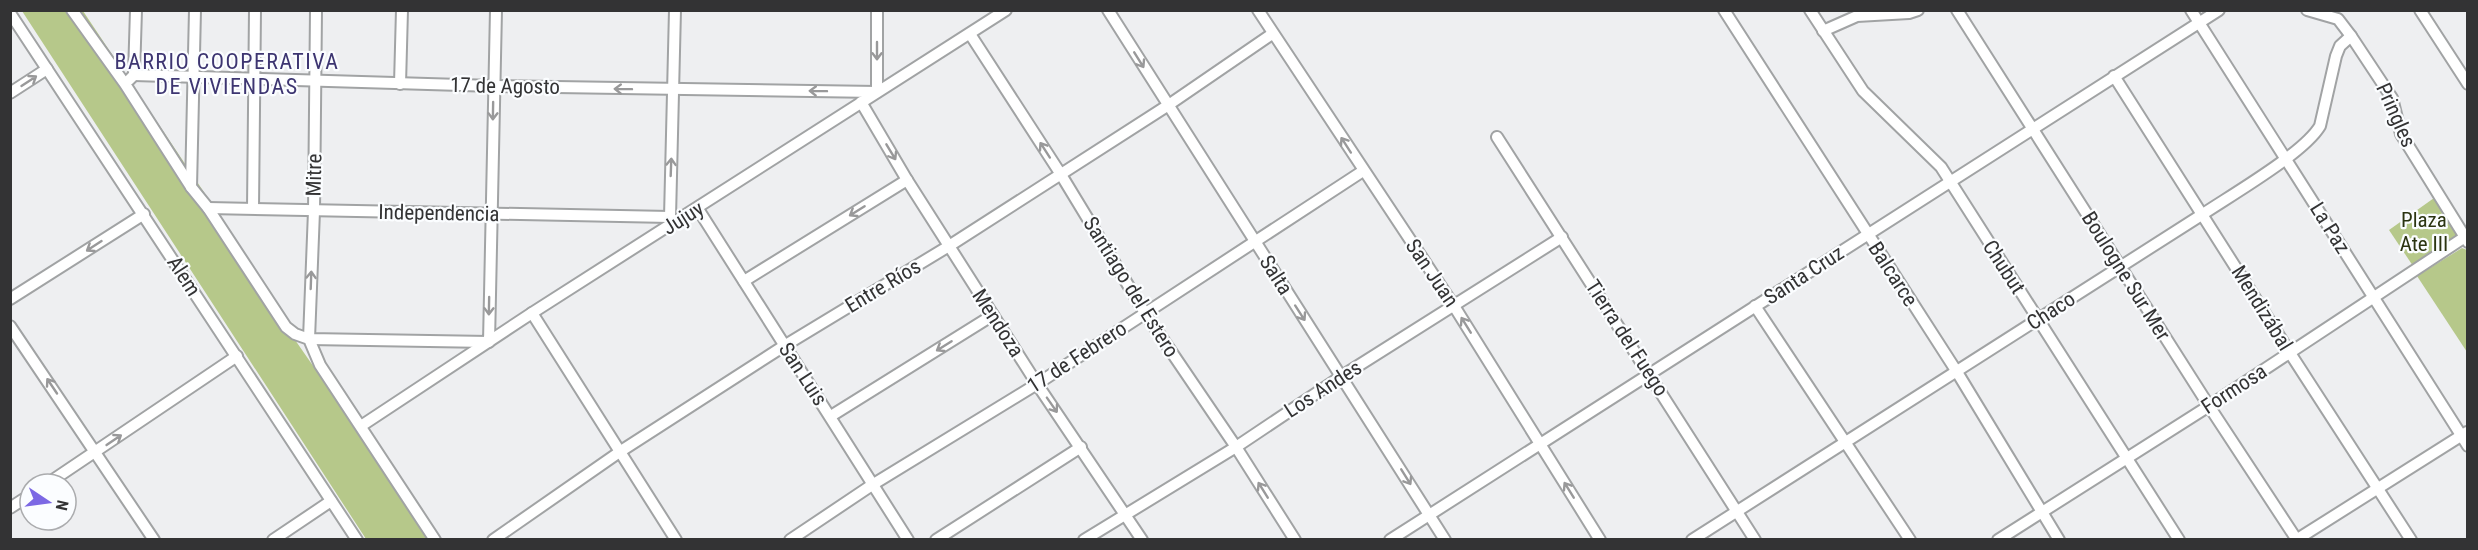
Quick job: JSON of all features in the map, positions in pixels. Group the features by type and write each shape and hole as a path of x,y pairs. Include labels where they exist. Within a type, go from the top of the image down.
{"street":[{"path":"125,84 134,75 136,10"},
{"path":"191,187 195,10"},
{"path":"253,208 255,10"},
{"name":"Mitre","path":"309,339 314,211 316,10"},
{"path":"400,84 402,10"},
{"path":"73,11 125,84 191,187 208,208 286,327 309,339 489,342 495,10"},
{"path":"672,221 675,10"},
{"path":"876,92 877,10"},
{"name":"Jujuy","path":"361,426 672,221 698,210 876,92 1006,10"},
{"name":"Salta","path":"1108,10 1445,540"},
{"name":"San Juan","path":"1258,10 1454,306 1600,540"},
{"name":"Balcarce","path":"1724,10 1957,372 2059,540"},
{"name":"Chubut","path":"1810,10 1863,91 1931,157 1949,182 2180,540"},
{"path":"1824,31 1835,24 1857,16 1918,10"},
{"name":"Boulogne Sur Mer","path":"1957,10 2209,406 2297,539"},
{"name":"La Paz","path":"2191,10 2373,297 2464,433 2468,446"},
{"name":"Santa Cruz","path":"1390,540 2219,10"},
{"name":"Pringles","path":"2307,10 2338,19 2351,36 2392,98 2401,134 2466,238"},
{"path":"2420,10 2468,84"},
{"name":"Alem","path":"10,13 357,540"},
{"name":"Santiago del Estero","path":"970,34 1060,173 1145,313 1236,447 1295,540"},
{"name":"Entre Ríos","path":"493,540 621,451 784,346 949,246 1167,106 1272,34"},
{"name":"Chaco","path":"1692,540 2204,214 2286,158 2315,134 2320,126 2336,56 2340,46 2351,36"},
{"path":"10,93 47,69"},
{"name":"17 de Agosto","path":"134,75 400,84 876,92"},
{"name":"Mendizábal","path":"2114,76 2411,540"},
{"name":"Mendoza","path":"861,102 907,180 1037,384 1142,540"},
{"name":"Tierra del Fuego","path":"1497,137 1651,374 1755,540"},
{"name":"17 de Febrero","path":"790,540 872,485 1037,384 1363,171"},
{"path":"744,281 907,180"},
{"name":"Independencia","path":"208,208 672,221"},
{"name":"San Luis","path":"698,210 908,540"},
{"path":"10,299 144,214"},
{"name":"Los Andes","path":"1084,540 1236,447 1342,376 1562,237"},
{"name":"Formosa","path":"1998,540 2209,406 2466,238"},
{"path":"1755,306 1910,540"},
{"path":"532,313 676,540"},
{"path":"831,416 993,315"},
{"path":"10,326 154,540"},
{"path":"309,339 320,364 435,540"},
{"path":"65,472 237,356"},
{"path":"2297,539 2464,433"},
{"path":"936,540 1081,447"},
{"path":"273,540 331,501"}],"green space":[{"path":"22,11 83,11 272,294 293,337 429,539 366,539"},
{"name":"Plaza Ate III","path":"2434,198 2459,235 2413,266 2389,230"},
{"path":"2462,248 2467,250 2467,352 2417,276"}],"district":[{"name":"BARRIO COOPERATIVA DE VIVIENDAS","path":"227,74"}]}
